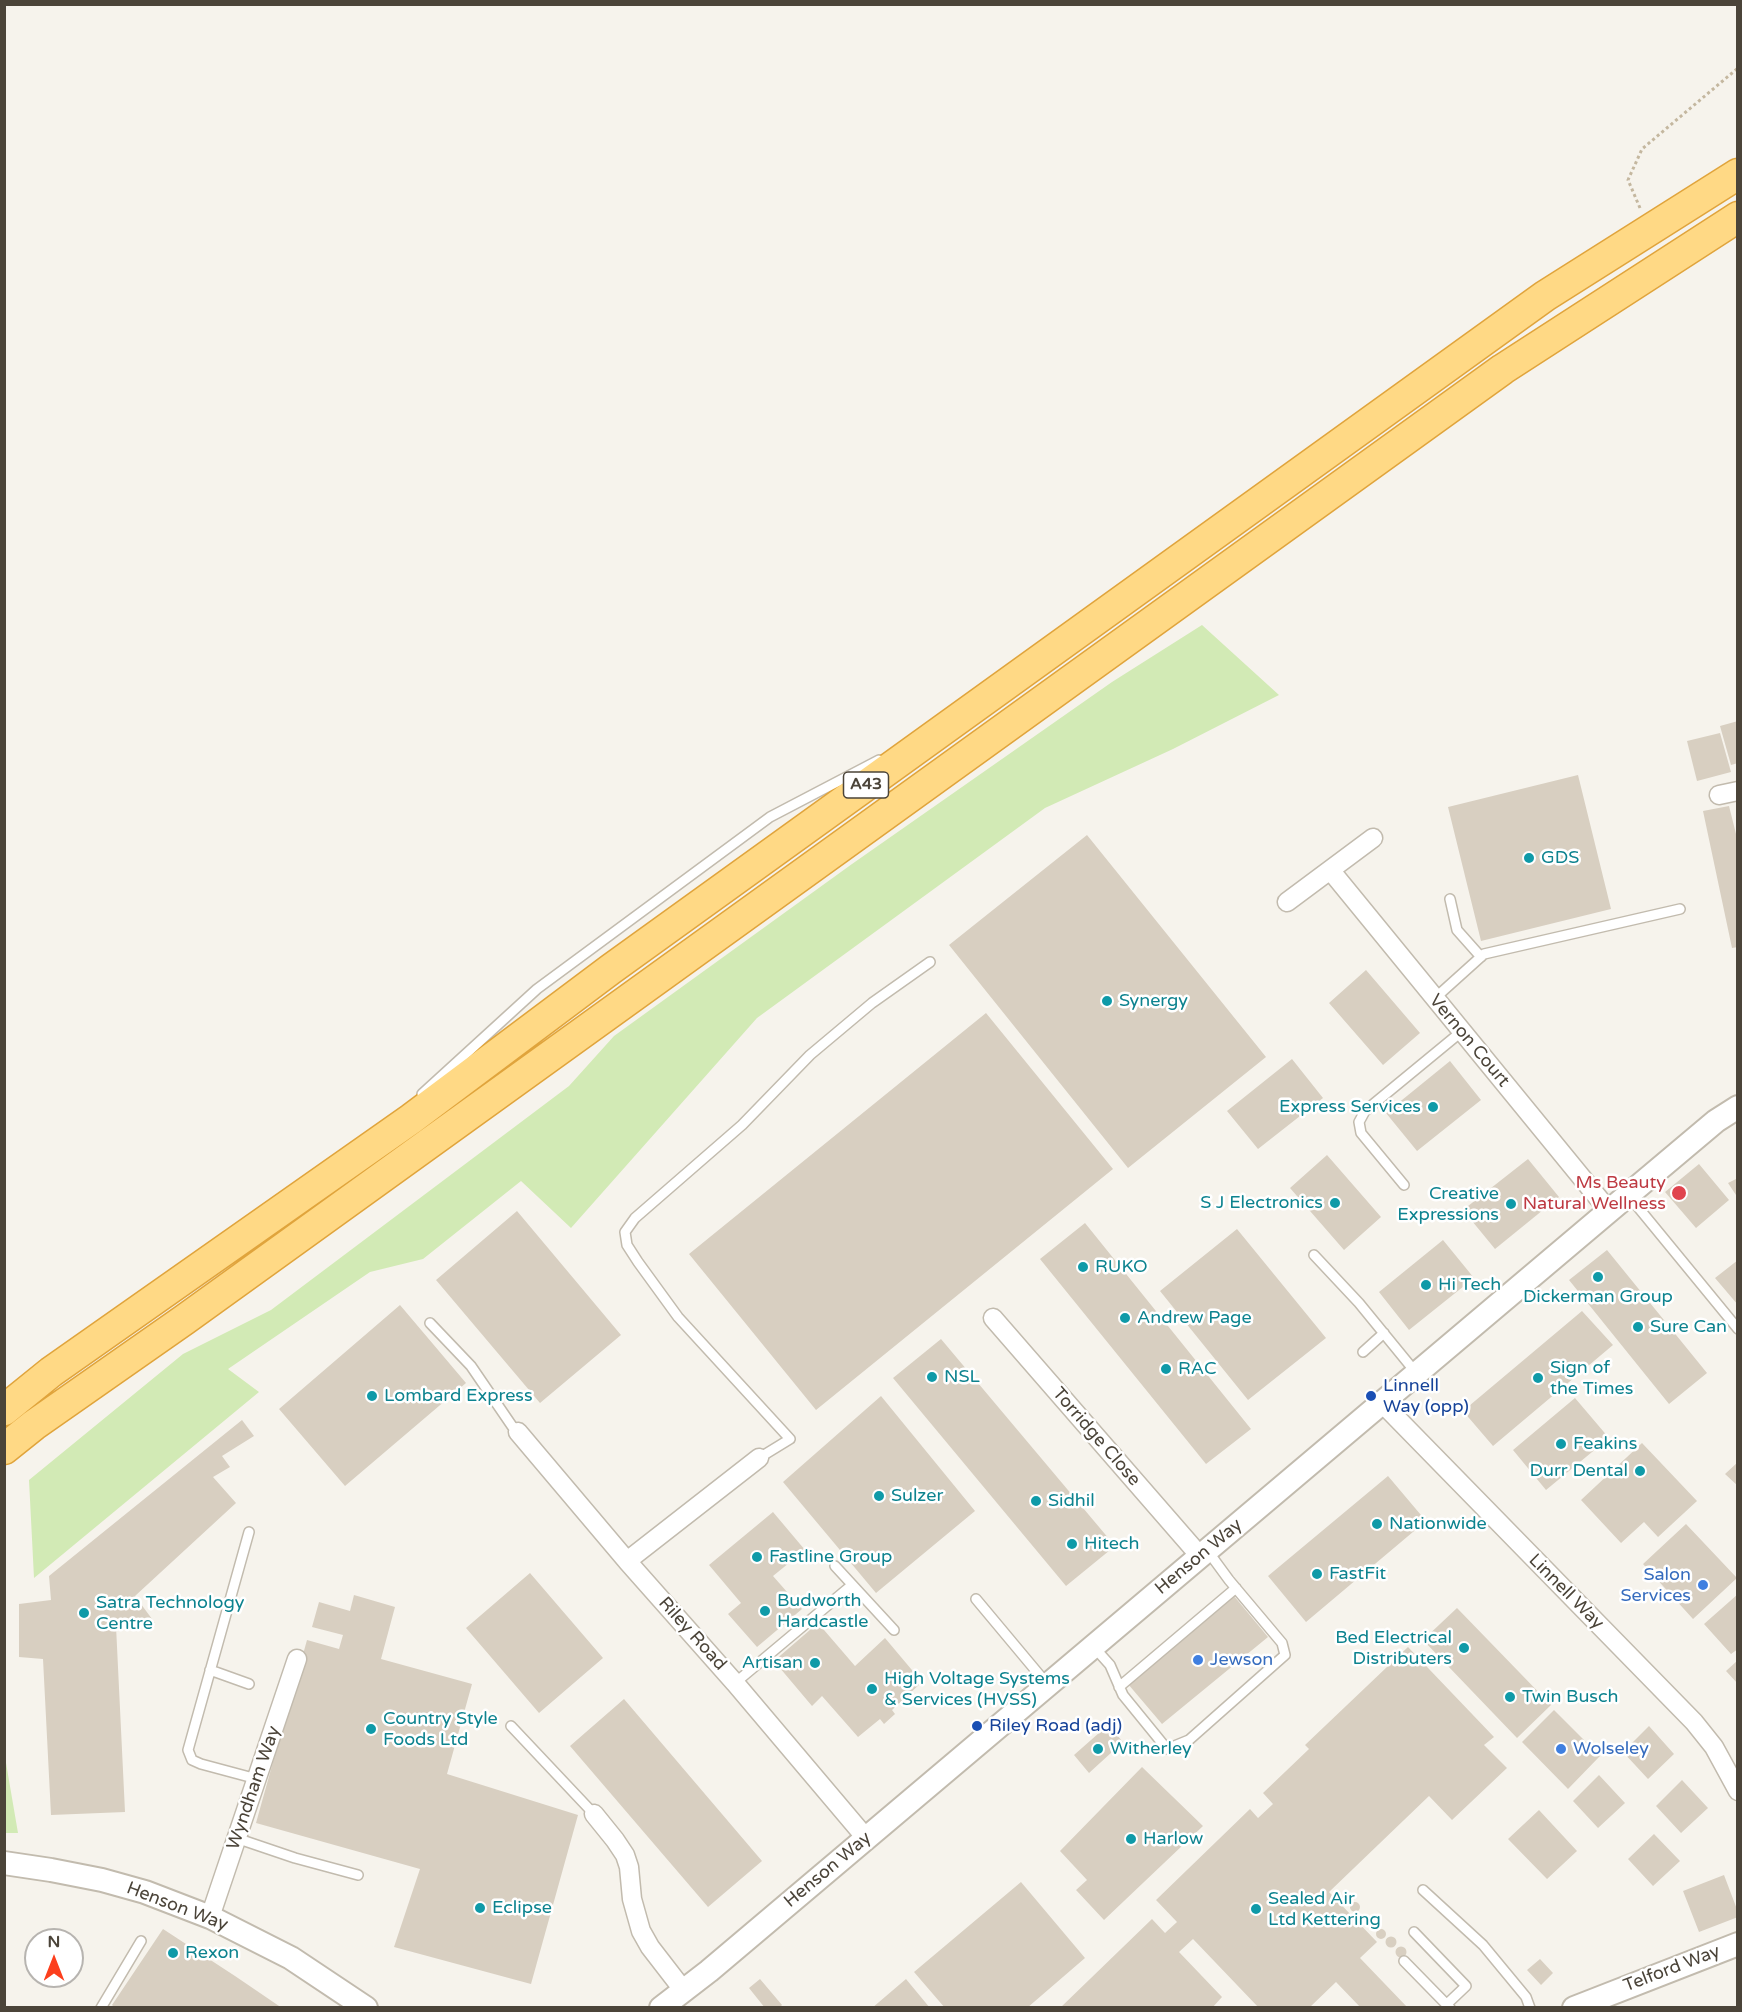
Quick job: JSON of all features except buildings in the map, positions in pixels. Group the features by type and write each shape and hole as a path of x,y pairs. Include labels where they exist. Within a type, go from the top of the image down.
{"highway":[{"name":"A43","path":"4,1410 51,1372 411,1119 610,969 1545,296 1737,174"},
{"name":"A43","path":"4,1449 33,1425 184,1320 1503,369 1737,217"}],"street":[{"path":"1719,795 1737,791"},
{"path":"1287,902 1372,838"},
{"name":"Vernon Court","path":"1331,871 1609,1211"},
{"name":"Henson Way","path":"661,2007 684,1991 1716,1121 1737,1107"},
{"name":"Torridge Close","path":"993,1318 1204,1553"},
{"name":"Linnell Way","path":"1382,1403 1694,1722 1714,1747 1737,1791"},
{"name":"Riley Road","path":"518,1432 866,1838"},
{"path":"627,1561 759,1458"},
{"name":"Wyndham Way","path":"210,1917 297,1659"},
{"path":"594,1814 615,1839 630,1867 632,1899 641,1931 650,1947 684,1991"},
{"name":"Henson Way","path":"4,1863 102,1880 145,1892 210,1917 291,1958 360,2006"},
{"name":"Telford Way","path":"1574,2007 1737,1944"}],"lane":[{"path":"896,751 958,718"},
{"path":"414,1100 537,989 770,816 885,757"},
{"path":"1450,899 1457,930 1480,957"},
{"path":"1434,999 1484,954 1680,909"},
{"path":"759,1458 790,1439 678,1317 627,1245 625,1232 635,1218 742,1125 810,1055 872,1003 930,962"},
{"path":"1404,1185 1360,1133 1359,1122 1365,1111 1461,1032"},
{"path":"335,1172 397,1116"},
{"path":"1628,1195 1737,1329"},
{"path":"1314,1255 1384,1333 1417,1374"},
{"path":"430,1323 471,1366 518,1432"},
{"path":"1363,1352 1384,1333"},
{"path":"249,1532 188,1750 192,1760 201,1764 257,1779"},
{"path":"1093,1646 1110,1665 1123,1695 1167,1749 1189,1740 1285,1655 1282,1643 1204,1553"},
{"path":"836,1566 894,1630"},
{"path":"735,1683 852,1585"},
{"path":"1119,1687 1236,1588"},
{"path":"976,1599 1047,1684"},
{"path":"210,1670 249,1684"},
{"path":"511,1726 594,1814"},
{"path":"237,1838 295,1858 358,1875"},
{"path":"1423,1890 1483,1945 1526,1997 1530,2007"},
{"path":"1404,1961 1449,2006 1466,1986 1414,1932"},
{"path":"101,2007 141,1941"}],"path":[{"path":"1654,227 1637,204 1628,180 1642,149 1737,68"}],"green space":[{"path":"1202,625 1279,695 1173,749 1045,808 757,1018 571,1228 521,1181 423,1259 370,1272 228,1369 259,1392 34,1578 29,1480 183,1354 271,1310 569,1086 614,1036 852,864 1112,682"},
{"path":"5,1757 18,1833 5,1833"}],"place":[{"name":"GDS","path":"1529,858"},
{"name":"Synergy","path":"1107,1001"},
{"name":"Express Services","path":"1433,1107"},
{"name":"Ms Beauty Natural Wellness","path":"1679,1193"},
{"name":"S J Electronics","path":"1335,1203"},
{"name":"Creative Expressions","path":"1511,1204"},
{"name":"RUKO","path":"1083,1267"},
{"name":"Dickerman Group","path":"1598,1277"},
{"name":"Hi Tech","path":"1426,1285"},
{"name":"Andrew Page","path":"1125,1318"},
{"name":"Sure Can","path":"1638,1327"},
{"name":"RAC","path":"1166,1369"},
{"name":"NSL","path":"932,1377"},
{"name":"Sign of the Times","path":"1538,1378"},
{"name":"Lombard Express","path":"372,1396"},
{"name":"Linnell Way (opp)","path":"1371,1396"},
{"name":"Feakins","path":"1561,1444"},
{"name":"Durr Dental","path":"1640,1471"},
{"name":"Sulzer","path":"879,1496"},
{"name":"Sidhil","path":"1036,1501"},
{"name":"Nationwide","path":"1377,1524"},
{"name":"Hitech","path":"1072,1544"},
{"name":"Fastline Group","path":"757,1557"},
{"name":"FastFit","path":"1317,1574"},
{"name":"Salon Services","path":"1703,1585"},
{"name":"Budworth Hardcastle","path":"765,1611"},
{"name":"Satra Technology Centre","path":"84,1613"},
{"name":"Bed Electrical Distributers","path":"1464,1648"},
{"name":"Jewson","path":"1198,1660"},
{"name":"Artisan","path":"815,1663"},
{"name":"High Voltage Systems & Services (HVSS)","path":"872,1689"},
{"name":"Twin Busch","path":"1510,1697"},
{"name":"Riley Road (adj)","path":"977,1726"},
{"name":"Country Style Foods Ltd","path":"371,1729"},
{"name":"Witherley","path":"1098,1749"},
{"name":"Wolseley","path":"1561,1749"},
{"name":"Harlow","path":"1131,1839"},
{"name":"Eclipse","path":"480,1908"},
{"name":"Sealed Air Ltd Kettering","path":"1256,1909"},
{"name":"Rexon","path":"173,1953"}]}
